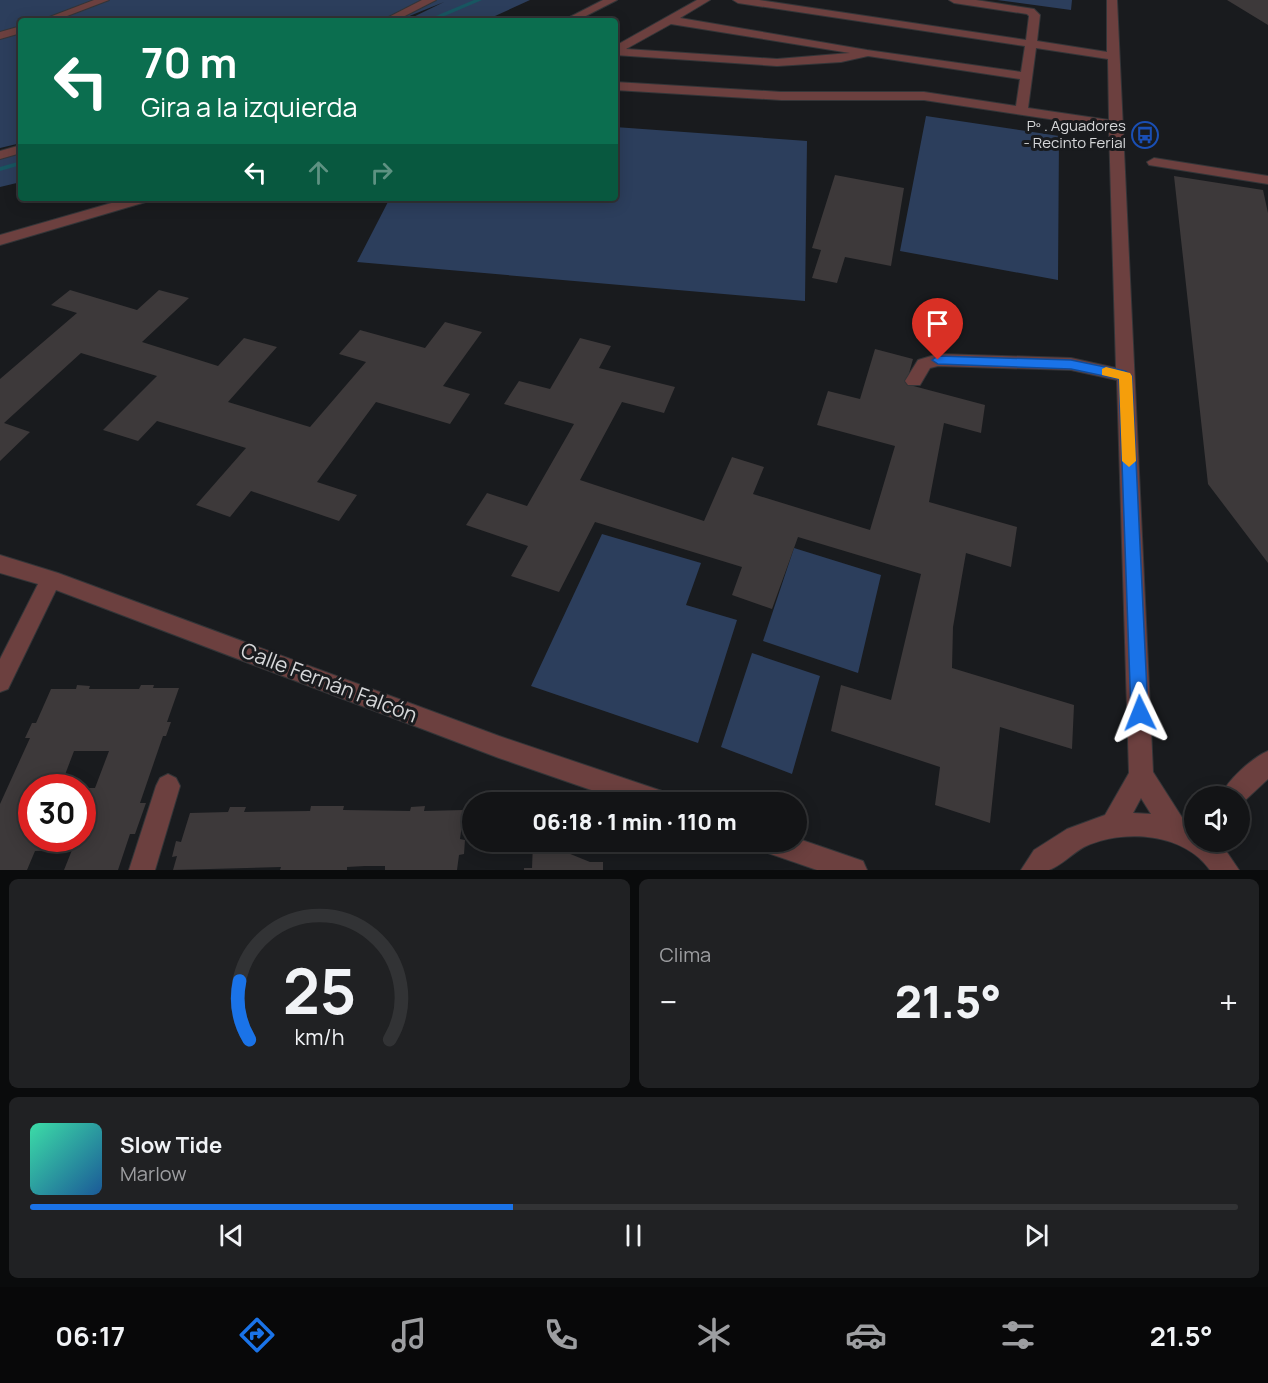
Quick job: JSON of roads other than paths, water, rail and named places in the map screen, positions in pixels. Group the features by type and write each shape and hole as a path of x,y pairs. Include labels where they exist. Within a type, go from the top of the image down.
{"street":[{"path":"53,18 104,0"},
{"path":"392,18 431,0"},
{"path":"573,18 612,0"},
{"path":"618,50 705,0"},
{"path":"738,0 1113,56"},
{"path":"954,0 1030,11 1035,15 1022,109"},
{"path":"1112,0 1141,775 1113,824"},
{"path":"669,20 868,53 1027,76"},
{"path":"0,36 18,30"},
{"path":"618,52 766,62 848,59 868,53"},
{"path":"618,86 781,96 924,96 1022,109 1115,125"},
{"path":"0,155 18,150"},
{"path":"1154,162 1268,180"},
{"path":"0,240 134,201"},
{"path":"914,381 924,364 938,360 1071,364 1125,376"},
{"name":"Calle Fernán Falcón","path":"0,564 51,579 499,747 630,792"},
{"path":"0,682 51,579"},
{"path":"1244,786 1268,763"},
{"path":"1141,775 1184,823"},
{"path":"142,870 168,786"},
{"path":"1034,870 1043,859 1076,838 1113,824 1184,837"},
{"path":"801,852 854,870"},
{"path":"1210,852 1226,870"}],"waterway":[{"path":"434,18 479,0"},
{"path":"0,169 18,164"}],"place":[{"name":"Pº . Aguadores - Recinto Ferial","path":"1145,135"}]}
